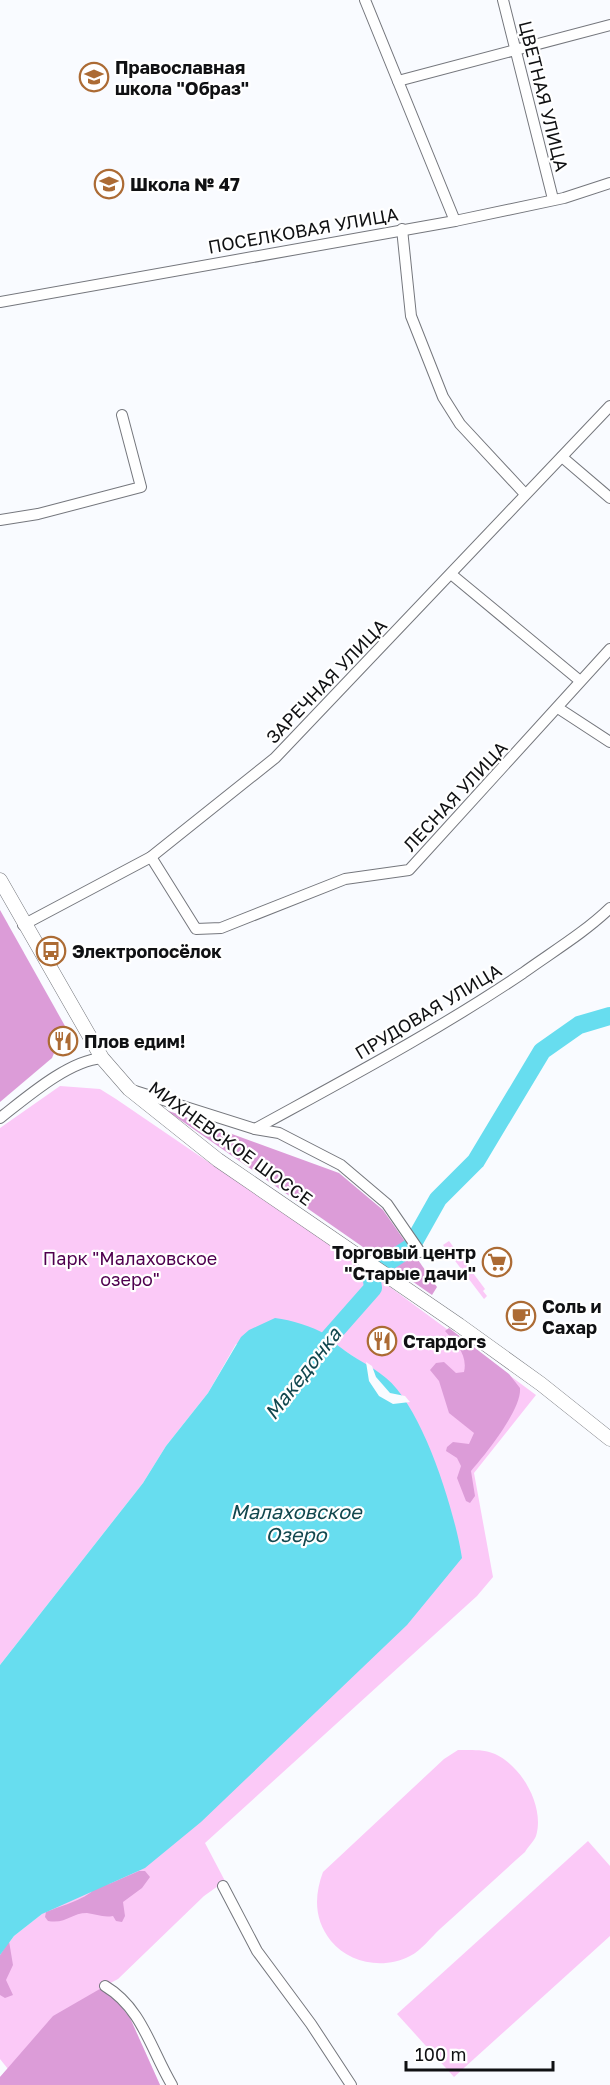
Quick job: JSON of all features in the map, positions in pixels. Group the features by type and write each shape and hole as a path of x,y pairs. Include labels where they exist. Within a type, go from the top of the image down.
{"main road":[{"name":"МИХНЕВСКОЕ ШОССЕ","path":"0,880 23,925 102,1058 129,1089 218,1160 426,1302 541,1384 610,1438"}],"street":[{"path":"365,0 455,221"},
{"name":"ЦВЕТНАЯ УЛИЦА","path":"503,0 554,199"},
{"path":"399,81 610,25"},
{"name":"ПОСЕЛКОВАЯ УЛИЦА","path":"0,302 455,221 554,199 610,183"},
{"path":"402,229 411,316 427,363 443,397 460,424 525,494"},
{"name":"ЗАРЕЧНАЯ УЛИЦА","path":"23,925 151,857 275,759 610,406"},
{"path":"0,520 38,514 141,487 122,415"},
{"path":"562,457 610,498"},
{"path":"451,574 579,680"},
{"name":"ЛЕСНАЯ УЛИЦА","path":"151,857 196,929 208,930 221,928 345,879 409,870 610,648"},
{"path":"558,708 610,742"},
{"name":"ПРУДОВАЯ УЛИЦА","path":"255,1129 399,1051 479,1003 582,932 610,908"},
{"path":"0,1118 54,1078 91,1059 102,1058"},
{"path":"129,1089 255,1129 279,1133 341,1165 387,1204 420,1252"},
{"path":"224,1886 257,1951 311,2024 351,2085"},
{"path":"105,1986 122,1996 136,2015 172,2085"}],"green space":[{"name":"Парк \"Малаховское озеро\"","path":"60,1086 100,1089 116,1099 371,1273 536,1395 474,1473 493,1577 477,1596 205,1843 225,1881 204,1896 118,1979 105,1986 130,2018 160,2085 0,2085 0,2077 8,2069 0,2059 0,1955 14,1936 399,1632 410,1619 370,1368 338,1346 329,1336 236,1344 208,1393 166,1446 143,1483 0,1665 0,1128"},
{"path":"449,1241 485,1289 483,1291 487,1296 484,1299 443,1245"},
{"path":"458,1750 491,1752 514,1768 534,1800 538,1825 535,1838 525,1852 414,1954 389,1963 367,1962 347,1955 331,1941 321,1925 317,1899 323,1872 444,1759"},
{"path":"588,1841 610,1866 610,1936 454,2077 397,2014"}],"shaded area":[{"path":"0,910 65,1026 52,1058 0,1102"},
{"path":"166,1110 339,1173 383,1210 437,1287 432,1295"},
{"path":"449,1328 509,1374 520,1388 519,1397 509,1419 494,1443 471,1471 475,1496 470,1503 466,1501 457,1478 461,1466 457,1458 446,1451 453,1442 469,1444 474,1433 449,1413 439,1381 430,1370 436,1363 444,1362 456,1373 464,1372 463,1355 445,1331"},
{"path":"139,1871 145,1871 150,1877 142,1888 123,1902 125,1916 122,1922 116,1921 113,1916 87,1913 54,1922 48,1921 45,1917 46,1912 88,1895 97,1886 109,1884"},
{"path":"9,1941 13,1965 6,1980 13,1995 5,1998 0,1995 0,1955"},
{"path":"105,1986 130,2018 160,2085 0,2085 0,2077 53,2016"}],"water":[{"name":"Малаховское Озеро","path":"275,1318 301,1324 327,1335 338,1346 381,1374 400,1392 435,1462 445,1489 462,1558 407,1625 201,1822 145,1868 42,1914 14,1936 0,1955 0,1665 143,1483 166,1446 208,1393 241,1337 249,1330"}],"pier":[{"path":"366,1362 372,1366 376,1377 390,1393 405,1396 410,1402 393,1404 379,1396 369,1381"}],"waterway":[{"name":"Македонка","path":"314,1355 373,1288 371,1273 411,1247 438,1199 476,1161 542,1051 579,1025 610,1016"}],"place":[{"name":"Православная школа \"Образ\"","path":"94,77"},
{"name":"Школа № 47","path":"109,184"},
{"name":"Электропосёлок","path":"51,951"},
{"name":"Плов едим!","path":"63,1041"},
{"name":"Торговый центр \"Старые дачи\"","path":"497,1262"},
{"name":"Соль и Сахар","path":"521,1316"},
{"name":"Стардогs","path":"382,1341"}]}
